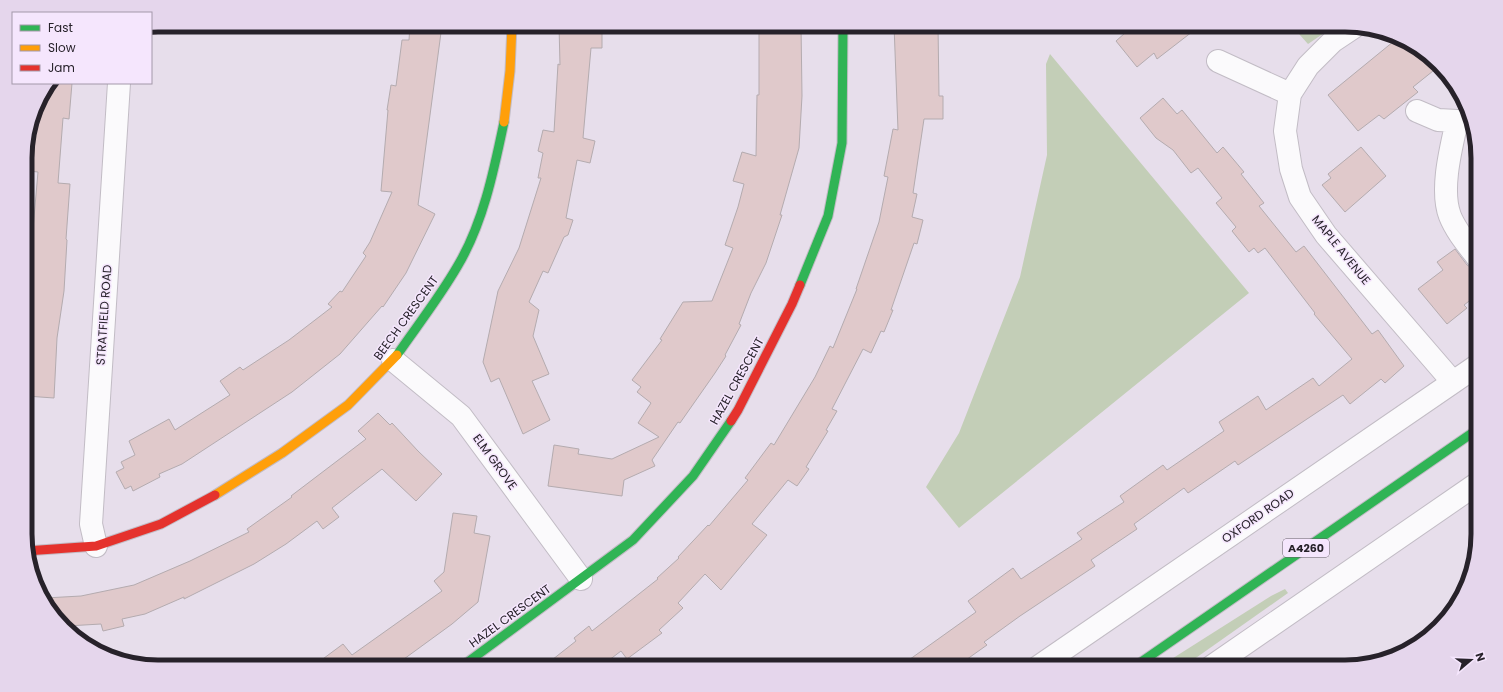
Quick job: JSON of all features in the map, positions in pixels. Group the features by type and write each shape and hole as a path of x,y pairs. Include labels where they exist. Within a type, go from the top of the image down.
{"street":[{"name":"BEECH CRESCENT","path":"33,551 96,546 161,524 216,494 282,453 348,405 393,360 437,299 458,266 474,233 495,166 505,114 510,71 512,32"},
{"name":"HAZEL CRESCENT","path":"471,660 633,540 693,476 738,410 792,304 828,216 842,143 843,32"},
{"name":"MAPLE AVENUE","path":"1346,32 1333,41 1308,66 1290,94 1286,131 1291,169 1300,197 1326,235 1452,381"},
{"path":"1218,61 1290,94"},
{"name":"STRATFIELD ROAD","path":"96,546 90,524 119,84"},
{"path":"1417,111 1438,120 1457,121 1448,163 1446,189 1450,215 1464,241 1471,250"},
{"name":"ELM GROVE","path":"393,360 461,416 581,579"},
{"name":"OXFORD ROAD","path":"1048,660 1471,369"},
{"name":"A4260","path":"1144,660 1471,434"},
{"path":"1221,660 1471,488"}],"green space":[{"path":"1297,32 1326,32 1308,44"},
{"path":"1050,54 1249,293 959,528 926,487 959,433 1020,277 1047,155 1046,64"},
{"path":"1285,589 1288,593 1193,660 1170,660 1271,596"}],"building":[{"path":"410,32 441,32 418,205 435,214 406,273 383,307 382,306 340,354 292,392 182,464 159,474 160,477 133,491 131,486 125,489 116,472 124,468 121,462 135,455 129,441 169,419 175,430 230,395 220,381 240,367 243,370 289,340 332,307 328,304 340,291 342,292 366,256 363,253 370,242 392,192 381,191 387,110 391,85 396,86 402,40 409,40"},
{"path":"559,32 602,32 602,48 591,48 583,138 595,141 590,163 577,160 566,218 573,220 568,235 564,237 548,273 543,271 529,302 539,310 533,336 549,374 532,381 550,420 523,434 499,378 491,382 483,362 498,291 519,248 541,178 538,178 543,153 538,151 543,130 554,132 558,64 560,65"},
{"path":"759,32 801,32 802,96 799,148 780,215 782,215 766,263 751,293 739,324 741,325 725,355 726,356 680,423 678,422 652,460 655,466 624,480 622,496 548,486 554,445 579,449 578,454 612,459 659,437 638,423 651,403 637,392 641,387 632,380 662,340 660,339 683,302 712,301 733,248 725,245 744,184 733,181 742,152 756,156 757,95 759,95"},
{"path":"894,32 938,32 939,96 943,96 943,119 924,119 913,193 917,194 912,217 923,220 917,244 914,243 891,310 893,310 884,332 881,331 871,353 863,349 832,409 837,411 826,430 828,431 806,467 809,469 797,486 788,480 752,524 767,535 721,590 705,574 678,603 683,608 659,630 662,633 627,659 621,651 609,660 552,660 576,641 574,638 589,626 592,631 658,579 657,578 679,558 678,557 708,525 709,526 748,480 745,478 771,443 774,445 815,377 830,346 833,348 857,289 879,222 888,177 884,176 893,129 898,130"},
{"path":"1126,32 1192,32 1157,59 1154,53 1137,67 1116,41"},
{"path":"1393,42 1422,58 1435,70 1413,87 1418,92 1384,119 1379,115 1358,131 1328,95"},
{"path":"56,84 72,84 69,119 63,118 58,183 70,184 64,291 57,338 54,398 32,396 32,240 38,172 32,171 32,149 36,125 45,102"},
{"path":"1163,98 1177,114 1182,110 1217,153 1223,147 1244,172 1241,174 1264,203 1259,206 1296,252 1304,246 1372,334 1378,330 1404,366 1385,383 1381,379 1350,404 1343,395 1238,465 1235,461 1188,493 1184,488 1134,524 1137,529 1091,560 1095,566 984,642 987,645 966,660 909,660 976,612 968,601 1013,568 1021,579 1082,539 1077,533 1124,502 1120,496 1163,465 1167,470 1224,431 1219,422 1258,396 1266,410 1313,378 1319,386 1352,359 1314,314 1315,313 1265,248 1258,253 1254,248 1249,252 1232,231 1236,227 1216,203 1222,198 1198,168 1191,173 1173,150 1156,138 1140,118"},
{"path":"1361,147 1386,176 1345,212 1322,185 1331,178 1328,174"},
{"path":"1455,249 1467,265 1471,267 1471,300 1464,305 1467,308 1447,324 1418,289 1443,270 1437,262"},
{"path":"378,413 390,425 392,423 442,474 416,501 382,469 332,508 339,517 323,529 317,521 286,544 254,564 184,599 184,597 145,614 122,619 124,626 103,631 101,624 72,626 58,611 49,598 81,596 134,585 190,561 249,532 247,529 292,497 291,496 366,439 358,431"},
{"path":"453,513 477,516 474,533 490,536 478,602 452,624 403,660 321,660 343,644 352,655 442,591 434,581 444,572"}],"traffic: fast":[{"path":"800,285 828,216 842,143 843,32"},
{"path":"397,355 443,290 457,267 474,233 481,215 504,122"},
{"path":"470,660 633,540 693,476 731,421"},
{"path":"1144,660 1471,434"}],"traffic: slow":[{"path":"504,122 510,71 512,32"},
{"path":"215,495 282,453 348,405 397,355"}],"traffic: jam":[{"path":"731,421 792,304 800,285"},
{"path":"33,551 96,546 161,524 215,495"}]}
